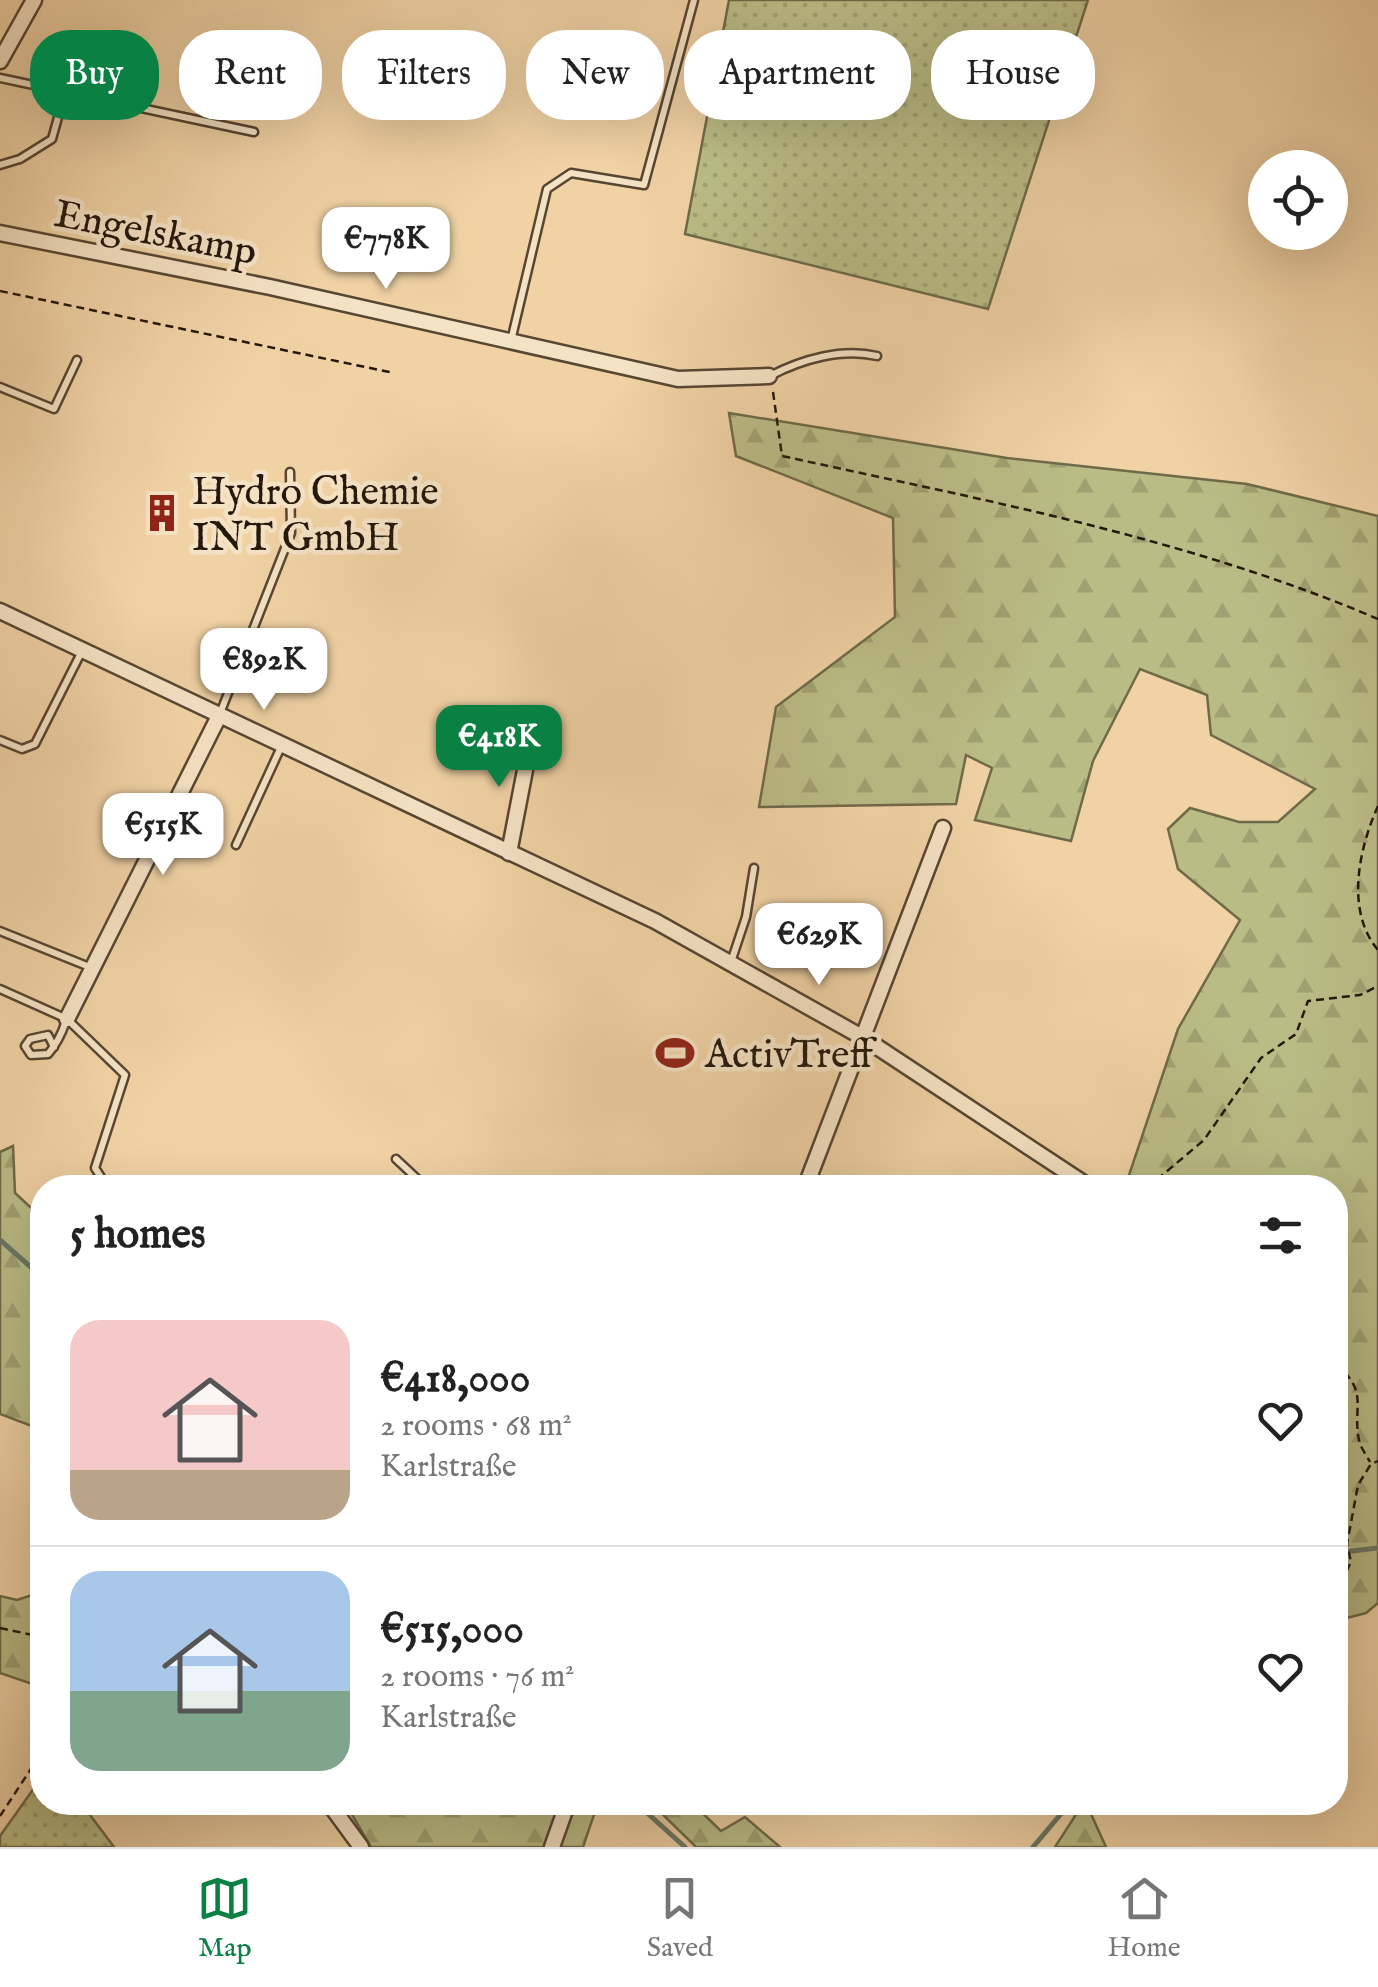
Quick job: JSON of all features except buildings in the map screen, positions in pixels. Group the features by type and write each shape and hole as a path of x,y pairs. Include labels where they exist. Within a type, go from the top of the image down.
{"street":[{"path":"0,62 34,0"},
{"name":"Engelskamp","path":"0,233 678,379 769,376"},
{"path":"0,611 655,921 862,1037 1072,1175"},
{"path":"67,1020 219,716"},
{"path":"509,854 532,734"},
{"path":"809,1175 944,828"},
{"path":"337,1815 360,1847"},
{"path":"552,1847 563,1815"}],"lane":[{"path":"510,342 546,188 571,172 644,185 694,0"},
{"path":"0,78 30,84"},
{"path":"159,112 254,132"},
{"path":"0,164 20,159 52,139 57,120"},
{"path":"769,376 804,359 834,358 844,353 877,356"},
{"path":"0,388 54,410 77,360"},
{"path":"219,716 291,533 290,472"},
{"path":"0,740 22,748 34,744 82,650"},
{"path":"236,845 281,746"},
{"path":"730,963 746,916 754,868"},
{"path":"0,930 93,968"},
{"path":"0,989 67,1020 125,1075 95,1168 100,1175"},
{"path":"54,1046 48,1035 38,1035 25,1046 32,1056 41,1058 54,1046 67,1020"},
{"path":"396,1159 413,1175"}],"path":[{"path":"0,291 394,373"},
{"path":"769,376 780,417 782,456 1081,522 1290,582 1378,619"},
{"path":"1378,806 1365,834 1357,901 1378,950"},
{"path":"1163,1175 1204,1140 1261,1058 1296,1034 1308,1001 1360,995 1378,986"},
{"path":"1348,1376 1362,1400 1358,1441 1371,1464"},
{"path":"1348,1568 1358,1485 1371,1464 1378,1462"},
{"path":"0,1628 30,1634"},
{"path":"0,1816 30,1770"}],"green space":[{"path":"729,0 1088,0 1078,30 931,30 931,120 1049,120 988,309 685,234 706,120 911,120 911,30 723,30"},
{"path":"729,413 1007,458 1247,484 1378,516 1378,1603 1366,1613 1348,1618 1348,1175 1129,1175 1178,1029 1240,920 1178,869 1168,829 1190,808 1239,822 1278,822 1315,789 1211,735 1207,695 1140,669 1093,761 1071,841 975,820 992,768 966,755 956,804 759,807 776,707 895,617 893,518 736,456"},
{"path":"13,1146 15,1193 30,1207 30,1425 0,1414 0,1152"},
{"path":"0,1596 17,1600 30,1596 30,1683 0,1673"},
{"path":"30,1794 30,1815 90,1815 114,1847 0,1847 0,1836"},
{"path":"352,1815 594,1815 583,1847 371,1847"},
{"path":"663,1815 704,1815 721,1831 745,1817 780,1847 696,1847"},
{"path":"1076,1815 1091,1815 1106,1847 1055,1847"}],"waterway":[{"path":"0,1240 30,1266"},
{"path":"1348,1551 1378,1548"},
{"path":"649,1815 685,1847"},
{"path":"1033,1847 1060,1815"}],"place":[{"name":"Hydro Chemie INT GmbH","path":"162,513"},
{"name":"ActivTreff","path":"675,1053"}]}
